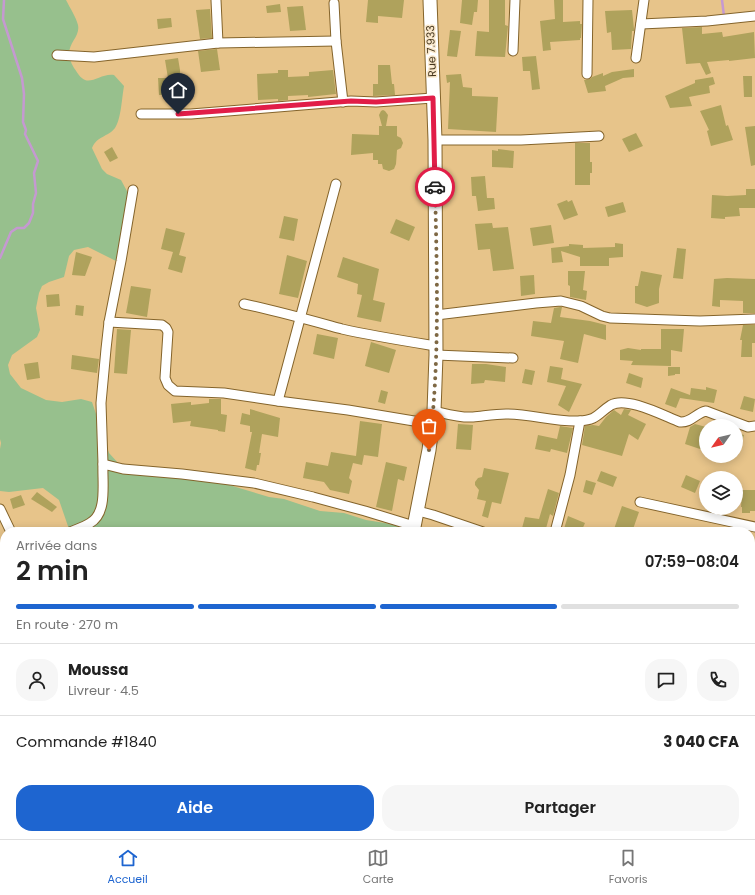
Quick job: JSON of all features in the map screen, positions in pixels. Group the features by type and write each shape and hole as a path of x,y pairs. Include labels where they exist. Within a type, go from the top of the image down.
{"street":[{"path":"216,0 218,43"},
{"name":"Rue 7.933","path":"414,527 429,450 433,418 436,350 435,140 430,0"},
{"path":"513,51 515,0"},
{"path":"587,74 588,0"},
{"path":"636,58 644,0"},
{"path":"334,3 336,40 343,102"},
{"path":"641,24 707,21 755,16"},
{"path":"57,55 94,57 218,43 336,40"},
{"path":"141,114 191,114 343,102 376,102 433,98"},
{"path":"435,140 521,140 599,136"},
{"path":"278,401 336,184"},
{"path":"82,527 91,523 99,516 102,506 103,464 101,403 109,322 133,190"},
{"path":"436,315 561,301 582,306 610,318 700,321 755,319"},
{"path":"244,304 301,317 342,329 388,338 436,350 513,358"},
{"path":"109,322 162,325 166,328 168,332 165,378 168,385 175,391 224,393 348,410 433,418 506,414 580,421 593,419 611,405 618,402 630,403 680,422 686,422 701,412 706,412 748,427 755,426"},
{"path":"556,527 570,475 580,421"},
{"path":"103,464 123,469 254,483 366,511 409,527"},
{"path":"640,502 755,527"},
{"path":"0,509 9,527"},
{"path":"418,511 468,527"}],"green space":[{"path":"0,0 66,0 78,25 77,35 70,48 69,54 74,68 85,80 88,81 106,75 114,75 124,86 120,114 115,128 97,141 92,148 102,169 107,174 121,180 128,193 128,201 122,223 123,238 116,261 88,247 74,250 69,256 64,277 42,286 36,308 40,330 37,337 12,355 8,365 10,374 21,388 46,400 62,402 81,399 92,402 109,453 119,464 219,482 269,497 284,499 320,511 344,513 366,520 400,527 68,527 59,500 43,488 9,492 0,491"}],"building":[{"path":"368,0 404,0 402,18 378,16 378,23 366,22"},
{"path":"462,0 478,0 477,12 474,12 472,25 460,23"},
{"path":"489,0 505,0 505,25 508,26 505,57 475,56 477,31 489,32"},
{"path":"554,0 563,0 563,22 580,21 580,24 582,24 581,38 580,40 550,42 551,50 543,51 540,21 555,19"},
{"path":"280,4 281,12 267,13 266,6"},
{"path":"303,6 306,30 290,31 287,7"},
{"path":"210,9 212,38 200,39 196,10"},
{"path":"632,10 634,31 632,31 631,49 612,50 611,32 607,33 605,11"},
{"path":"171,18 172,27 158,29 157,19"},
{"path":"702,27 702,34 722,32 723,37 754,32 755,58 707,62 711,73 706,75 700,63 686,64 682,28"},
{"path":"450,30 461,31 457,57 447,56"},
{"path":"217,49 220,70 201,72 198,51"},
{"path":"536,56 540,89 532,90 530,71 523,71 522,57"},
{"path":"178,58 181,94 159,95 158,78 168,78 165,60"},
{"path":"378,65 390,65 395,95 373,96 373,84 378,84"},
{"path":"634,69 634,77 623,78 605,86 606,91 588,93 584,80 603,73 603,76 612,72"},
{"path":"278,70 288,70 288,77 309,76 309,72 333,70 336,94 308,97 308,95 288,96 288,100 278,101 278,99 258,100 257,74 278,73"},
{"path":"461,74 463,87 472,88 472,96 498,97 496,132 448,129 450,82 447,83 446,75"},
{"path":"743,76 752,76 752,97 744,97"},
{"path":"713,77 715,84 709,86 710,93 689,97 692,106 670,108 665,96 695,83 695,80"},
{"path":"721,105 726,126 728,125 733,140 711,146 707,131 709,130 700,111"},
{"path":"383,110 388,115 386,126 397,126 397,136 401,138 403,143 401,148 397,150 394,169 389,171 383,169 382,164 378,164 378,160 373,160 373,153 351,155 352,134 379,135 379,126 382,126 379,115"},
{"path":"755,126 755,165 751,166 745,127"},
{"path":"636,133 643,146 629,152 622,139"},
{"path":"575,143 590,143 590,162 592,162 592,173 590,173 590,185 575,185"},
{"path":"112,147 118,158 110,162 104,152"},
{"path":"498,149 514,151 513,168 492,167 492,150 498,151"},
{"path":"485,176 487,198 494,198 495,209 478,211 476,196 472,196 471,177"},
{"path":"746,189 755,189 755,208 739,208 740,216 725,217 725,219 711,218 712,195 746,195"},
{"path":"567,200 568,202 572,200 578,215 564,220 557,204"},
{"path":"623,202 626,212 608,217 605,207"},
{"path":"284,216 298,219 294,241 279,238"},
{"path":"396,219 415,227 409,241 390,233"},
{"path":"492,223 493,228 508,227 514,269 493,271 490,249 478,250 475,224"},
{"path":"551,225 554,243 533,246 530,228"},
{"path":"166,228 185,233 179,255 186,257 182,273 168,269 173,252 161,249"},
{"path":"615,243 623,244 623,257 609,258 609,266 580,266 580,257 561,251 563,262 552,263 551,248 569,246 569,244 583,245 583,248 615,247"},
{"path":"677,248 686,249 683,279 673,278"},
{"path":"76,252 92,257 85,276 72,275"},
{"path":"287,255 307,261 298,298 279,294"},
{"path":"343,257 379,269 373,300 385,303 381,322 357,317 362,295 357,294 358,284 337,277"},
{"path":"568,271 585,271 583,290 587,291 586,300 570,297"},
{"path":"641,271 662,275 659,289 659,303 647,307 635,303 635,286 638,286"},
{"path":"534,275 535,294 521,296 520,276"},
{"path":"714,279 755,279 755,313 743,313 743,301 720,300 720,307 712,306"},
{"path":"131,286 151,289 147,317 126,313"},
{"path":"59,294 60,306 47,307 46,295"},
{"path":"76,305 84,306 83,316 75,315"},
{"path":"562,307 560,317 606,325 606,340 584,334 578,363 560,359 564,341 531,336 533,321 551,323 554,308"},
{"path":"743,325 755,325 755,343 752,343 752,357 741,357 742,340 740,340"},
{"path":"117,329 131,330 127,374 114,373"},
{"path":"661,329 684,329 682,352 671,350 671,366 631,365 633,361 620,360 620,350 628,348 641,350 661,349"},
{"path":"317,334 338,338 334,359 313,354"},
{"path":"371,342 396,350 389,373 365,366"},
{"path":"72,355 99,359 97,373 71,369"},
{"path":"38,362 40,378 27,380 24,364"},
{"path":"472,364 486,364 506,367 505,382 485,380 484,383 471,384"},
{"path":"550,366 563,368 561,379 582,384 569,412 558,405 566,386 547,382"},
{"path":"668,367 680,367 680,374 668,376"},
{"path":"525,369 535,371 532,385 522,383"},
{"path":"629,373 643,378 641,388 626,383"},
{"path":"706,387 717,390 714,403 680,398 676,408 665,404 671,388 690,395 691,388 706,390"},
{"path":"381,390 388,392 385,404 378,402"},
{"path":"744,396 755,399 753,412 740,409"},
{"path":"209,399 221,399 221,414 227,415 225,432 190,426 191,421 173,423 171,404 191,402 191,405 209,403"},
{"path":"250,409 280,418 278,437 262,434 259,453 261,453 259,465 257,465 256,471 245,468 252,432 250,432 250,426 240,424 242,413 250,415"},
{"path":"624,409 631,410 628,415 646,424 638,440 629,434 622,456 582,445 585,426 599,426 614,410 621,415"},
{"path":"360,421 382,424 378,457 364,455 362,465 353,463 349,478 352,481 349,494 330,490 324,482 303,478 306,462 328,466 331,452 356,456"},
{"path":"458,424 473,425 471,450 456,449"},
{"path":"695,424 699,425 699,449 685,444 690,427"},
{"path":"560,426 573,428 567,453 551,449 550,452 535,449 538,435 557,439"},
{"path":"386,462 407,467 404,481 398,479 392,511 376,507"},
{"path":"484,468 509,473 501,504 492,502 488,518 482,516 486,501 477,499 479,490 475,485 478,478 482,477"},
{"path":"601,471 617,477 613,487 597,481"},
{"path":"686,475 699,481 695,493 681,487"},
{"path":"586,480 596,483 592,495 583,492"},
{"path":"548,489 559,493 553,516 550,514 546,527 522,527 525,517 539,519"},
{"path":"743,490 755,490 755,511 750,511 750,513 743,513"},
{"path":"37,492 57,507 52,512 31,499"},
{"path":"21,495 25,505 13,509 10,499"},
{"path":"622,506 639,512 634,527 615,527"},
{"path":"568,516 585,523 583,527 565,527"}],"waterway":[{"path":"0,258 11,232 17,228 24,228 29,223 33,213 33,204 36,193 34,173 38,161 25,134 26,130 23,122 24,94 22,78 3,19 4,0"},
{"path":"722,0 724,16"}],"way so far":[{"path":"429,450 434,411 436,346 435,187"}],"route":[{"path":"178,114 351,101 376,102 433,98 435,187"}]}
